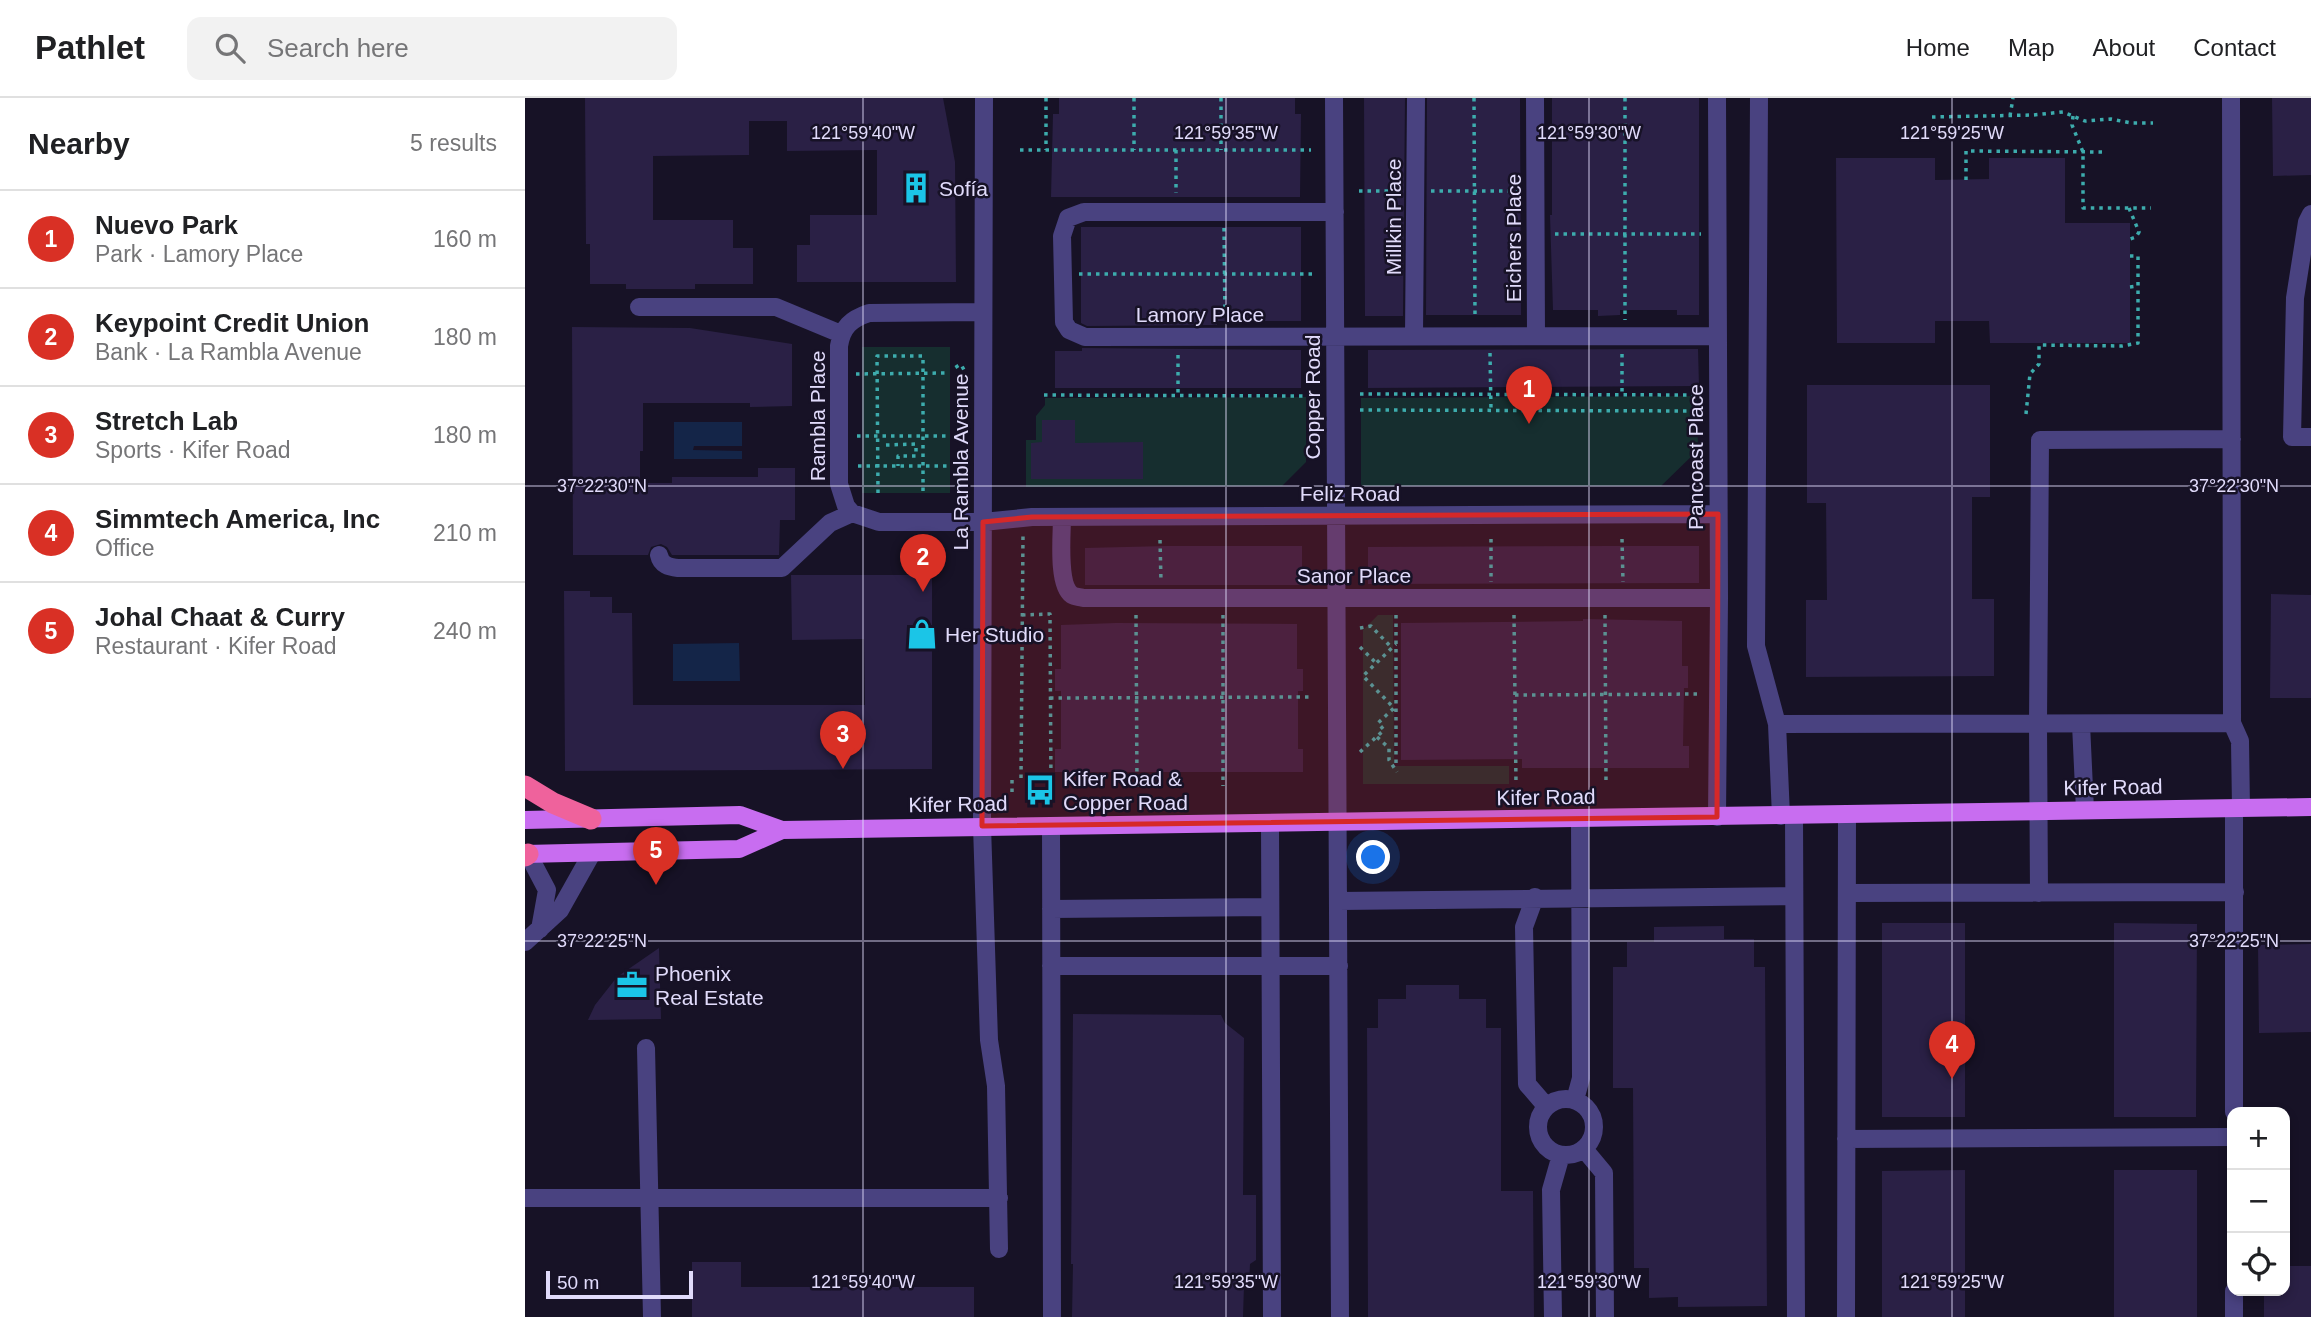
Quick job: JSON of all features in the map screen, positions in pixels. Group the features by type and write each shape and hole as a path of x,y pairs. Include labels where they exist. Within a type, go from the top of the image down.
{"highway":[{"path":"525,786 553,803 591,818"}],"main road":[{"name":"Kifer Road","path":"525,820 740,815 782,830 2311,807"},
{"name":"Kifer Road","path":"526,855 739,849 782,830"}],"street":[{"name":"La Rambla Avenue","path":"984,98 982,826 989,1040 996,1086 999,1249"},
{"name":"Copper Road","path":"1334,98 1340,1317"},
{"name":"Millkin Place","path":"1415,336 1416,98"},
{"name":"Eichers Place","path":"1535,98 1536,336"},
{"name":"Pancoast Place","path":"1717,98 1717,817"},
{"path":"1759,98 1756,646 1777,724 1794,896 1796,1317"},
{"path":"2231,98 2232,723 2241,741 2235,892 2234,1107"},
{"name":"Lamory Place","path":"1335,212 1084,212 1067,218 1064,226 1062,313 1069,330 1085,337 1718,336"},
{"path":"2311,214 2307,222 2295,298 2292,437 2311,437"},
{"path":"639,307 776,307 841,334"},
{"name":"Rambla Place","path":"852,513 846,506 839,484 841,334 857,317 869,313 982,312"},
{"path":"2039,893 2040,440 2232,439"},
{"path":"659,555 663,563 678,568 782,568 831,523 852,513 879,522 983,522"},
{"name":"Feliz Road","path":"983,522 1031,516 1718,514"},
{"name":"Sanor Place","path":"1062,516 1062,575 1065,586 1071,594 1095,599 1719,598"},
{"path":"2081,723 2085,810"},
{"path":"1777,724 2232,723"},
{"path":"1846,1317 1847,814"},
{"path":"1575,1100 1581,1078 1580,819"},
{"path":"1270,824 1272,1317"},
{"path":"1051,826 1052,1317"},
{"path":"525,942 560,910 592,853"},
{"path":"526,855 547,890 540,929"},
{"path":"1847,893 2235,892"},
{"path":"1339,901 1794,896"},
{"path":"1535,897 1524,927 1527,1084 1546,1106"},
{"path":"1051,909 1271,907"},
{"path":"1051,966 1339,966"},
{"path":"646,1048 652,1317"},
{"path":"1560,1099 1575,1100 1589,1110 1595,1126 1590,1143 1584,1149 1561,1155 1553,1152 1541,1139 1538,1122 1546,1106 1560,1099"},
{"path":"1846,1139 2227,1137"},
{"path":"1584,1149 1604,1173 1605,1317"},
{"path":"1553,1317 1551,1190 1561,1155"},
{"path":"525,1198 999,1198"},
{"path":"2234,1296 2234,1317"}],"path":[{"path":"1046,98 1046,150"},
{"path":"1134,98 1135,150"},
{"path":"1220,98 1220,150"},
{"path":"1473,98 1475,323"},
{"path":"1622,394 1625,98"},
{"path":"2010,116 2013,98"},
{"path":"1931,117 2063,112 2085,121 2111,118 2131,123 2153,123"},
{"path":"2073,116 2072,125 2083,152 2083,208 2151,208"},
{"path":"1020,150 1311,150"},
{"path":"1176,150 1176,201"},
{"path":"1966,180 1966,151 2105,152"},
{"path":"1359,191 1535,191"},
{"path":"2129,208 2139,232 2136,237 2130,239"},
{"path":"1224,212 1225,337"},
{"path":"1535,234 1717,234"},
{"path":"2026,414 2030,374 2039,363 2039,345 2138,343 2138,256 2130,256"},
{"path":"1074,274 1334,274"},
{"path":"2130,287 2138,286"},
{"path":"1490,336 1491,410"},
{"path":"1178,337 1178,395"},
{"path":"878,493 877,356 922,356 922,492"},
{"path":"856,374 947,373"},
{"path":"1360,394 1711,395"},
{"path":"1044,395 1311,396"},
{"path":"1360,410 1711,411"},
{"path":"856,436 949,436"},
{"path":"886,445 916,444 916,456 898,456 898,466"},
{"path":"856,466 950,466"},
{"path":"1021,778 1023,532"},
{"path":"1491,539 1491,598"},
{"path":"1622,539 1623,598"},
{"path":"1160,540 1161,598"},
{"path":"1605,612 1606,783"},
{"path":"1136,613 1137,787"},
{"path":"1223,613 1223,786"},
{"path":"1377,737 1389,748 1389,760 1397,769 1396,613"},
{"path":"1514,613 1516,785"},
{"path":"1022,615 1050,614 1051,789"},
{"path":"1360,628 1371,626 1392,648"},
{"path":"1360,752 1384,730 1378,723 1394,708 1361,676 1396,644"},
{"path":"1360,647 1376,663"},
{"path":"1515,695 1704,694"},
{"path":"1050,698 1311,697"},
{"path":"1029,778 1029,792"},
{"path":"1012,779 1012,792"}],"highlighted area":[{"path":"1718,514 1717,817 982,826 983,522 1032,517"}],"green space":[{"path":"862,347 950,347 950,493 862,493"},
{"path":"1697,396 1698,450 1661,486 1361,486 1361,398"},
{"path":"1306,397 1306,462 1282,486 1026,487 1026,440 1036,440 1036,416 1045,405 1045,398"},
{"path":"1378,615 1393,615 1394,766 1509,766 1509,784 1363,784 1363,630"}],"water":[{"path":"674,422 742,422 742,446 694,446 693,450 742,451 742,459 674,459"},
{"path":"739,643 740,681 673,681 673,644"}],"building":[{"name":"Sofía","path":"585,98 943,98 955,162 956,282 797,282 797,245 810,245 810,215 877,215 877,150 787,151 787,121 749,121 749,155 653,156 653,220 733,220 733,248 753,248 753,284 695,284 695,289 626,289 626,284 590,284 590,244 586,244"},
{"path":"1059,98 1295,98 1295,114 1301,114 1300,197 1051,197 1053,114 1059,114"},
{"path":"1364,98 1405,98 1403,316 1365,316"},
{"path":"1427,98 1520,98 1521,315 1426,315"},
{"path":"1552,98 1699,98 1699,315 1677,315 1677,310 1620,310 1620,315 1598,316 1598,310 1553,310 1550,215"},
{"path":"2272,98 2311,98 2311,175 2273,176"},
{"path":"1836,158 1935,158 1935,180 1989,179 1989,158 2065,158 2065,223 2130,223 2130,343 1990,343 1989,321 1935,321 1935,343 1837,343"},
{"path":"1081,227 1301,227 1301,321 1087,326 1081,323"},
{"path":"572,327 690,328 792,344 792,406 750,407 750,403 643,403 643,451 640,451 640,483 672,483 672,477 758,477 758,468 795,468 795,520 780,520 779,555 672,555 667,547 661,544 651,547 648,555 573,555"},
{"path":"1082,348 1301,350 1301,388 1055,388 1055,351 1082,351"},
{"path":"1698,349 1699,386 1368,388 1368,350"},
{"path":"1807,385 1990,385 1990,497 1972,497 1972,599 1994,599 1994,676 1806,677 1806,600 1827,600 1826,503 1807,503"},
{"path":"1042,420 1075,420 1075,443 1143,442 1143,479 1031,479 1031,443 1042,442"},
{"path":"1302,546 1302,585 1085,585 1085,548"},
{"path":"1699,546 1699,583 1368,584 1368,547"},
{"path":"791,575 932,575 932,769 565,771 564,591 590,591 590,597 612,597 612,613 632,613 633,705 865,705 864,639 792,640"},
{"path":"2271,594 2311,595 2311,698 2270,698"},
{"path":"1583,619 1682,621 1682,666 1688,666 1688,688 1684,688 1683,746 1689,746 1689,768 1522,768 1522,759 1401,760 1401,623"},
{"path":"1297,624 1297,669 1303,669 1303,691 1298,691 1298,749 1303,749 1303,772 1055,772 1055,749 1061,749 1061,691 1055,691 1055,669 1061,669 1061,625"},
{"path":"1882,923 1965,923 1965,1117 1882,1117"},
{"path":"2114,923 2197,924 2196,1117 2114,1117"},
{"path":"1724,926 1724,939 1754,939 1754,967 1765,967 1767,1306 1678,1307 1678,1297 1649,1298 1649,1268 1634,1268 1633,1088 1613,1088 1613,967 1627,967 1627,942 1654,942 1654,927"},
{"path":"2311,944 2311,1032 2259,1033 2258,945"},
{"path":"659,948 661,1019 588,1020 595,1005 617,977"},
{"path":"1406,985 1459,985 1459,999 1486,999 1486,1028 1501,1028 1501,1191 1533,1191 1534,1317 1368,1317 1367,1028 1378,1028 1378,999 1406,999"},
{"path":"1073,1014 1221,1015 1225,1023 1244,1038 1243,1195 1256,1195 1256,1260 1250,1264 1249,1285 1244,1285 1243,1317 1072,1317"},
{"path":"1965,1170 1965,1317 1882,1317 1882,1171"},
{"path":"2114,1170 2197,1170 2197,1317 2114,1317"},
{"path":"692,1262 741,1262 741,1287 974,1287 974,1317 692,1317"},
{"path":"2290,1266 2311,1266 2311,1317 2264,1317 2264,1296 2290,1296"}],"place":[{"name":"Sofía","path":"916,188"},
{"name":"Nuevo Park","path":"1529,424"},
{"name":"Keypoint Credit Union","path":"923,592"},
{"name":"Her Studio","path":"922,634"},
{"name":"Stretch Lab","path":"843,769"},
{"name":"Kifer Road & Copper Road","path":"1040,790"},
{"name":"Johal Chaat & Curry","path":"656,885"},
{"name":"Phoenix Real Estate","path":"632,985"},
{"name":"Simmtech America, Inc","path":"1952,1079"}]}
